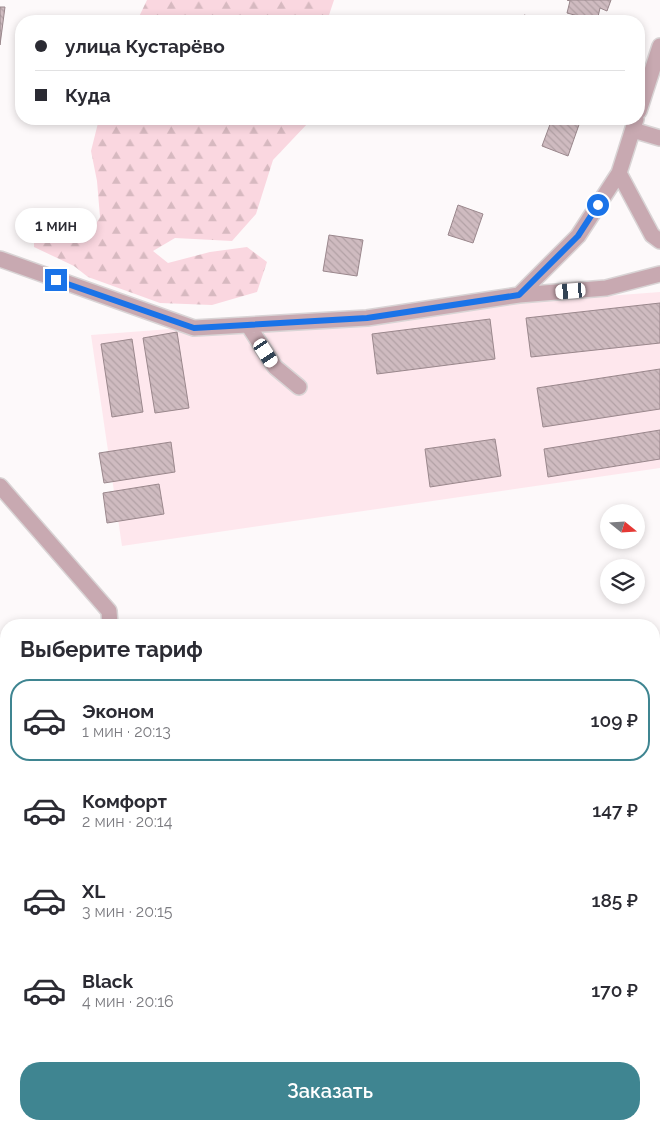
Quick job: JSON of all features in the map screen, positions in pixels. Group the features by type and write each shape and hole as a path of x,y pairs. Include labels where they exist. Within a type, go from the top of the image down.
{"street":[{"path":"645,92 660,46"},
{"path":"519,295 578,236 618,173 634,125"},
{"path":"636,125 660,138"},
{"path":"618,173 652,235 660,241"},
{"path":"0,260 194,328 367,318 519,295 606,288 660,274"},
{"path":"248,325 275,367 299,386"},
{"path":"0,486 109,611 110,619"}],"shaded area":[{"path":"660,292 660,468 122,546 91,335"}],"green space":[{"path":"147,0 334,0 329,15 140,15"},
{"path":"98,125 306,125 273,160 256,214 232,241 175,238 153,251 168,263 210,252 247,247 267,262 257,292 212,305 160,303 88,277 74,266 34,247 34,230 50,235 88,237 100,217 97,181 91,151"}],"building":[{"path":"567,0 611,0 607,11 600,8 598,15 574,15 567,13 570,1"},
{"path":"0,7 5,7 0,45"},
{"path":"550,125 579,125 568,156 542,146"},
{"path":"458,205 483,214 473,243 448,235"},
{"path":"329,235 363,240 357,276 323,271"},
{"path":"660,303 660,343 531,357 526,318"},
{"path":"490,319 495,359 377,374 372,334"},
{"path":"177,332 189,408 155,413 143,338"},
{"path":"132,339 143,412 112,417 101,344"},
{"path":"660,369 660,409 543,427 537,388"},
{"path":"660,430 660,459 548,477 544,449"},
{"path":"495,439 501,476 430,487 425,449"},
{"path":"171,442 175,472 104,483 99,453"},
{"path":"159,484 164,514 107,523 103,493"}],"route":[{"path":"56,280 194,328 367,318 519,295 578,236 598,205"}]}
